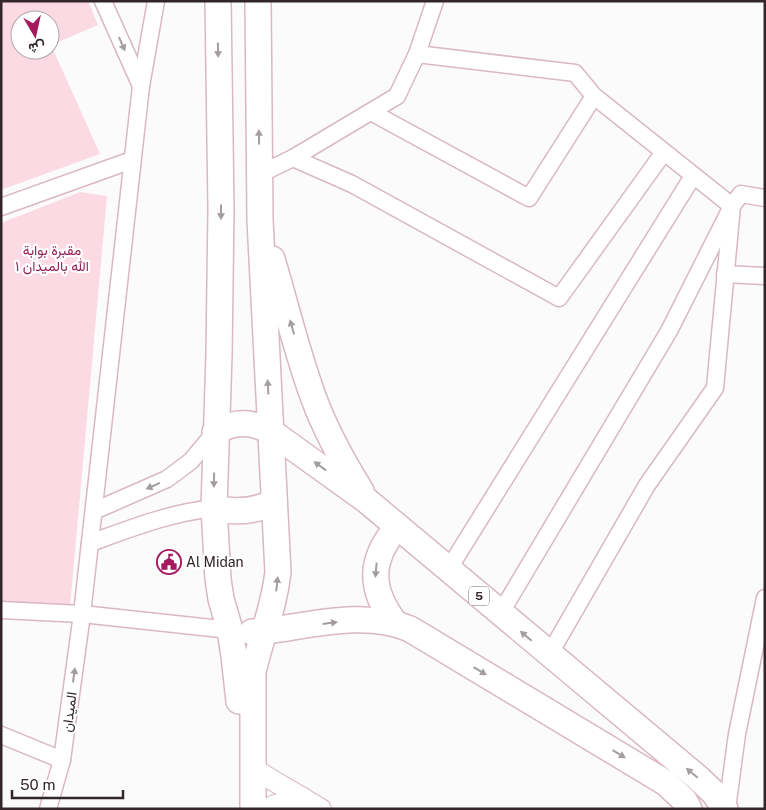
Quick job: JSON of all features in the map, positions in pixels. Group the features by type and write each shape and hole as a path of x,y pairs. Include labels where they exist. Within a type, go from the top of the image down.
{"main road":[{"path":"218,1 221,208 220,355 214,508 218,578 221,600 230,630 239,695 240,809"},
{"path":"253,809 253,672 274,599 278,572 260,220 258,1"},
{"path":"260,220 314,401 346,468 366,500"},
{"name":"5","path":"216,432 232,424 241,423 261,426 366,500 397,528 697,777 714,793 726,809"},
{"path":"214,508 236,512 248,511 274,502"},
{"path":"395,622 384,609 377,592 375,575 378,557 386,541 397,528"},
{"path":"230,630 266,631 346,621 395,622 410,629 666,783 684,800 689,809"}],"street":[{"path":"103,1 141,86"},
{"name":"الميدان","path":"48,809 62,760 82,614 132,160 141,86 156,1"},
{"path":"260,174 293,158 397,96 417,54 435,1"},
{"path":"417,54 575,73 594,96 732,206"},
{"path":"371,112 529,198 594,96"},
{"path":"293,158 352,184 559,298 664,152"},
{"path":"1,207 132,160"},
{"path":"448,570 693,176"},
{"path":"500,614 668,331 732,206 741,194 765,198"},
{"path":"550,655 647,485 715,388 732,206"},
{"path":"725,274 765,276"},
{"path":"94,511 167,479 191,460 216,432"},
{"path":"90,543 160,518 189,511 214,508"},
{"path":"726,809 737,734 765,598"},
{"path":"1,610 82,614 230,630"},
{"path":"1,735 62,760"},
{"path":"252,768 321,809"},
{"path":"267,809 302,798"}],"green space":[{"path":"1,1 88,1 98,25 60,41 60,10 10,10 10,60 58,60 100,154 1,190"},
{"name":"مقبرة بوابة الله بالميدان ١","path":"80,192 107,196 70,607 1,605 1,223"}],"place":[{"name":"Al Midan","path":"169,562"}]}
